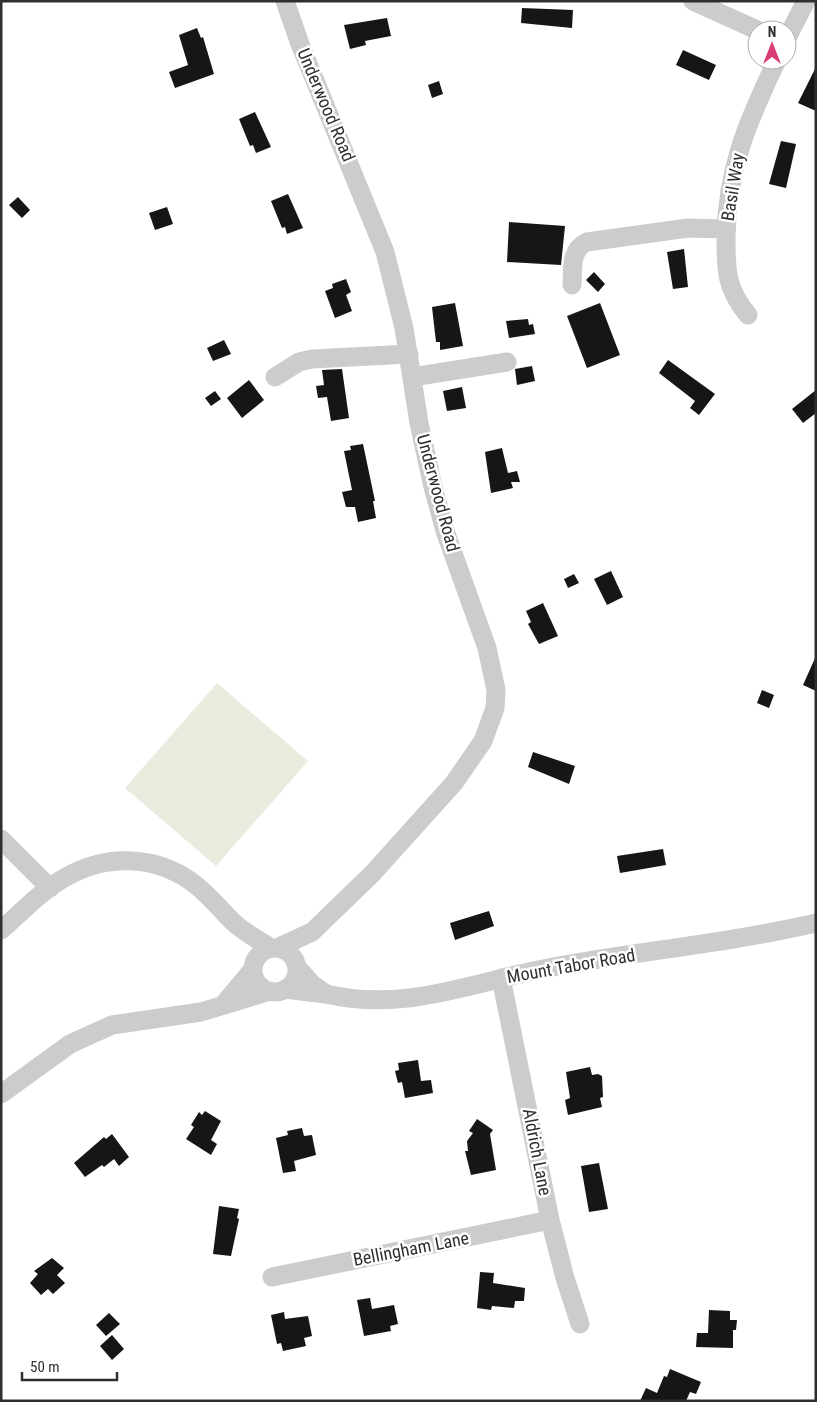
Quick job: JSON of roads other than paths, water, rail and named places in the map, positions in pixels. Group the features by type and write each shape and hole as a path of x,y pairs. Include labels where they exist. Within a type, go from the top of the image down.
{"street":[{"name":"Underwood Road","path":"274,948 312,932 372,874 454,783 483,741 495,708 496,690 492,669 440,513 419,422 397,292 385,252 300,44 285,1"},
{"path":"693,1 747,25"},
{"path":"796,20 806,1"},
{"name":"Basil Way","path":"748,315 736,300 730,288 727,274 727,212 735,160 747,123 771,70"},
{"path":"572,285 575,251 579,246 587,242 688,228 726,229"},
{"path":"275,376 299,362 312,359 409,354"},
{"path":"412,376 507,362"},
{"path":"1,839 50,888"},
{"path":"1,930 50,888 82,868 118,860 150,863 177,873 191,882 206,893 234,922 274,948 290,954 297,966 295,980 277,990 200,1012 112,1025 90,1034 70,1044 1,1094"},
{"path":"234,922 254,965 257,983 277,990"},
{"name":"Mount Tabor Road","path":"277,990 326,994 345,999 391,1002 433,995 552,967 770,934 816,923"},
{"name":"Underwood Road","path":"297,966 312,932"},
{"path":"223,1005 264,951 274,948"},
{"name":"Mount Tabor Road","path":"297,966 312,984 326,994"},
{"name":"Aldrich Lane","path":"501,978 550,1220 565,1278 580,1324"},
{"name":"Bellingham Lane","path":"272,1277 550,1220"}]}
